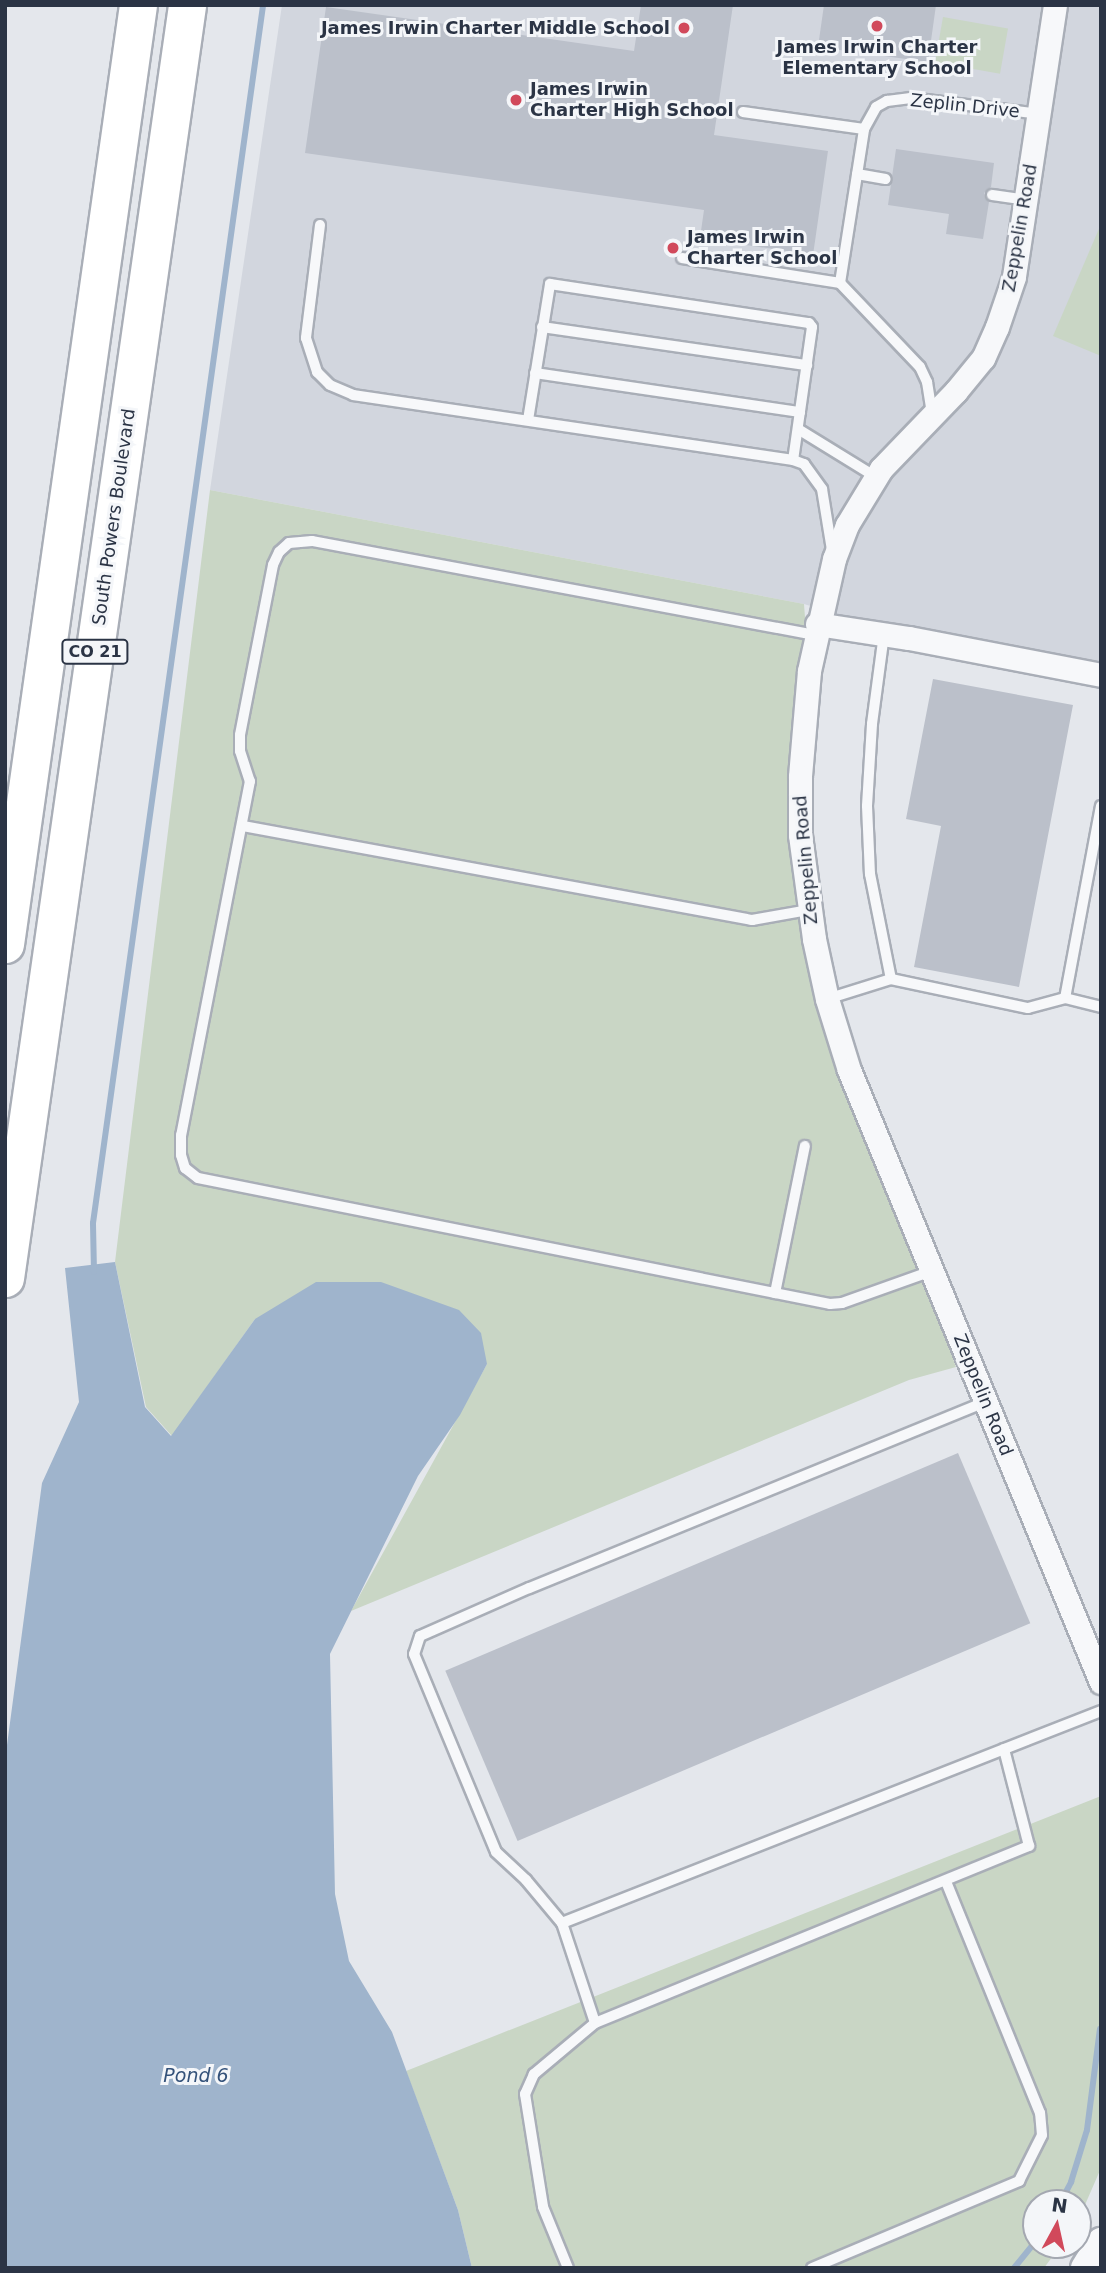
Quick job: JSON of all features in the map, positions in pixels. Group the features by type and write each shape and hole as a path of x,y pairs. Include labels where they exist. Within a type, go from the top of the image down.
{"highway":[{"name":"CO 21","path":"5,944 138,5"},
{"name":"South Powers Boulevard","path":"5,1278 186,12"}],"street":[{"name":"Zeppelin Road","path":"1055,5 1014,276 997,327 983,358 876,477 846,525 834,559 816,630 803,725 800,835 809,910 827,999 849,1070 1101,1682"},
{"path":"816,630 884,634 1101,675"},
{"path":"1085,2268 1101,2242"}],"lane":[{"name":"Zeplin Drive","path":"864,129 876,107 911,98 1039,114"},
{"path":"743,112 864,129 840,283"},
{"path":"857,174 886,179"},
{"path":"992,195 1026,200"},
{"path":"320,225 306,338 317,372 330,385 353,395 793,460 804,464 822,489 834,559"},
{"path":"682,258 840,283 920,366 927,382 932,415"},
{"path":"528,421 550,284 809,323 812,327 793,460"},
{"path":"542,327 807,365"},
{"path":"535,373 800,412"},
{"path":"798,429 876,477"},
{"path":"816,630 312,541 289,543 279,552 273,565 240,735 240,751 250,781 181,1135 181,1156 185,1168 198,1178 775,1293 842,1303 932,1271"},
{"path":"884,634 872,723 867,806 870,874 891,979"},
{"path":"1065,998 1101,806"},
{"path":"243,826 752,920 809,910"},
{"path":"827,999 891,979 1028,1008 1065,998 1101,1007"},
{"path":"775,1293 805,1146"},
{"path":"595,2023 562,1923 526,1880 496,1852 414,1654 420,1636 528,1588 985,1402"},
{"path":"562,1923 1101,1711"},
{"path":"568,2268 543,2207 524,2094 534,2074 595,2023 1029,1846 1004,1749"},
{"path":"812,2268 1019,2181 1042,2135 1040,2113 946,1881"}],"shaded area":[{"name":"James Irwin Charter School","path":"282,5 1101,5 1101,665 839,615 804,604 210,490"}],"green space":[{"path":"943,17 1008,28 1000,74 935,62"},
{"path":"1101,224 1101,356 1053,336"},
{"path":"210,490 804,604 809,671 800,778 827,999 956,1367 909,1380 351,1611 487,1364 255,1319 172,1436 146,1407 115,1262"},
{"path":"1101,1796 1101,2168 1092,2189 1022,2189 1022,2259 1051,2259 1044,2268 472,2268 458,2210 406,2071"}],"water":[{"name":"Pond 6","path":"115,1262 145,1407 171,1436 255,1319 316,1282 381,1282 459,1310 481,1333 487,1364 460,1415 418,1476 330,1654 335,1894 349,1961 392,2032 458,2210 472,2268 6,2268 5,1760 42,1483 79,1402 65,1268"}],"building":[{"name":"James Irwin Charter High School","path":"641,5 733,5 714,135 828,151 813,255 700,238 704,210 305,153 326,7 634,51"},
{"name":"James Irwin Charter Elementary School","path":"824,5 936,5 928,62 818,47"},
{"path":"896,149 994,163 991,187 984,193 989,202 983,239 946,234 949,214 888,205"},
{"path":"933,679 1073,705 1019,987 914,967 941,826 906,819"},
{"path":"958,1453 1030,1623 518,1841 445,1671"}],"waterway":[{"path":"94,1272 93,1223 263,5"},
{"path":"1067,2189 1087,2130 1100,2029"},
{"path":"1014,2268 1022,2258"}],"place":[{"name":"James Irwin Charter Elementary School","path":"877,26"},
{"name":"James Irwin Charter Middle School","path":"684,28"},
{"name":"James Irwin Charter High School","path":"516,100"},
{"name":"James Irwin Charter School","path":"673,248"}]}
